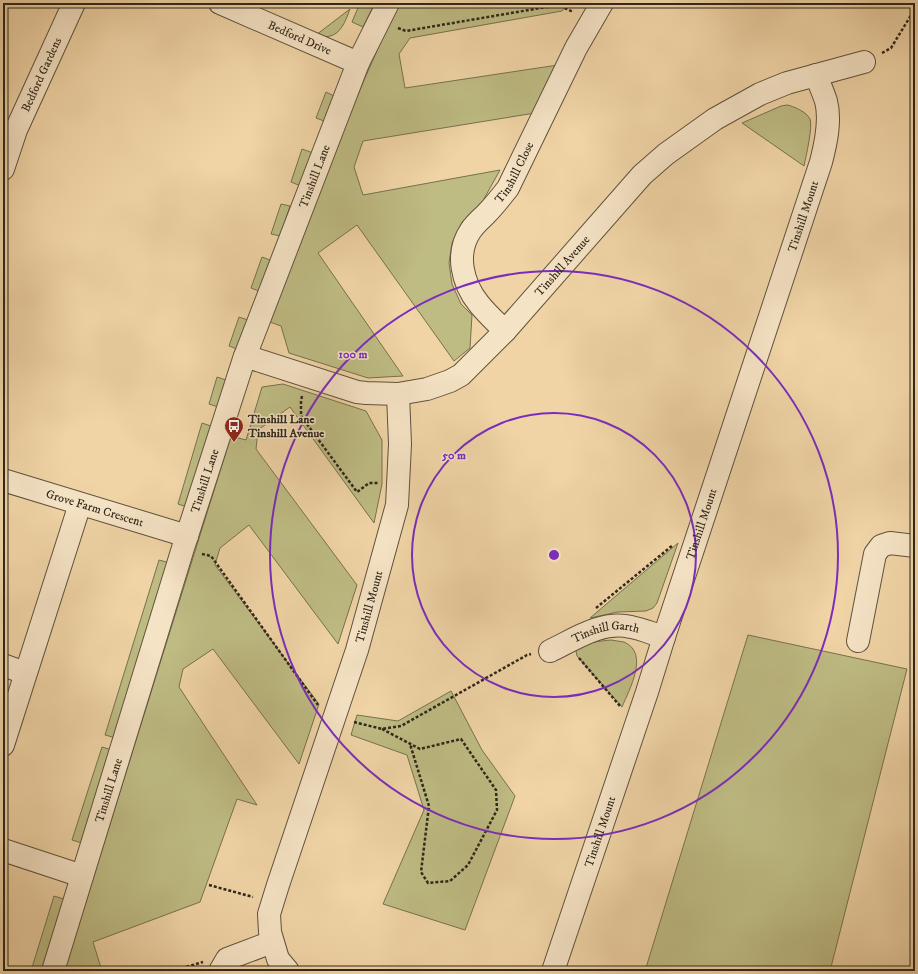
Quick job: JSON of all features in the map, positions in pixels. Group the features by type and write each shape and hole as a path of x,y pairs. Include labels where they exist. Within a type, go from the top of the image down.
{"street":[{"name":"Bedford Gardens","path":"3,169 10,128 74,3"},
{"name":"Bedford Drive","path":"220,3 358,63"},
{"name":"Tinshill Close","path":"505,331 479,305 470,290 464,274 461,257 465,241 472,229 498,202 508,188 576,48 597,11"},
{"name":"Tinshill Lane","path":"53,971 185,542 245,356 358,63 383,12"},
{"name":"Tinshill Avenue","path":"245,356 357,392 398,394 427,389 450,381 461,375 505,331 642,175 666,154 737,105 760,94 787,83 816,74 864,62"},
{"name":"Tinshill Mount","path":"553,971 636,724 826,144 826,102 816,74"},
{"name":"Tinshill Mount","path":"288,971 278,959 272,942 269,914 333,718 357,650 397,505 400,444 398,394"},
{"name":"Grove Farm Crescent","path":"3,480 80,504 185,542"},
{"path":"3,745 80,504"},
{"path":"858,641 875,554 881,546 890,543 915,546"},
{"name":"Tinshill Garth","path":"556,648 590,631 613,626 630,627 664,638"},
{"path":"3,665 25,673"},
{"path":"3,850 82,876"},
{"path":"223,965 272,942"}],"path":[{"path":"383,12 406,31 558,5 597,11"},
{"path":"864,62 891,48 913,12 915,13"},
{"path":"308,376 300,401 302,416 357,492 369,483 398,483"},
{"path":"590,631 584,618 683,536 695,541"},
{"path":"185,542 211,556 315,702 333,718 382,728 401,726 527,655 556,648 575,653 636,724"},
{"path":"382,728 410,744 420,750 461,739 496,790 497,810 468,866 450,881 428,883 421,872 429,806 410,744"},
{"path":"209,885 273,902"},
{"path":"172,971 213,958 223,965"}],"shaded area":[{"path":"360,3 375,3 363,27 352,22"},
{"path":"399,3 568,3 562,11 410,38 399,54 405,88 558,65 535,113 363,141 354,167 363,195 500,170 480,206 462,222 452,243 449,263 452,284 461,304 472,315 470,348 454,361 357,225 318,253 403,376 368,378 289,353 281,326 270,322 315,201 347,121"},
{"path":"350,9 339,31 330,36 324,37 316,35"},
{"path":"326,92 334,96 324,121 316,118"},
{"path":"787,105 803,112 810,119 810,135 804,166 742,123 781,106"},
{"path":"302,149 313,153 301,186 291,182"},
{"path":"281,204 290,206 280,236 271,234"},
{"path":"262,257 270,260 259,291 251,288"},
{"path":"239,317 248,320 237,349 229,346"},
{"path":"217,377 226,380 218,407 209,404"},
{"path":"283,384 366,411 382,440 382,484 374,523 290,407 258,430 256,449 357,585 338,644 249,525 220,548 215,565 319,704 299,764 213,649 183,669 179,687 257,805 237,799 200,902 93,942 102,971 64,971 231,436 246,440 262,387"},
{"path":"202,423 211,426 187,507 178,504"},
{"path":"678,543 657,603 653,608 646,611 618,612 590,618"},
{"path":"159,560 170,563 116,738 105,735"},
{"path":"748,635 907,669 830,971 645,971"},
{"path":"611,640 624,642 632,647 636,654 637,663 633,682 622,707 577,656 576,651 588,644"},
{"path":"451,691 482,750 515,796 465,930 383,904 424,810 407,755 351,735 357,715 398,721"},
{"path":"102,747 112,750 82,843 72,840"},
{"path":"54,896 64,899 41,971 31,971"}],"place":[{"name":"Tinshill Lane Tinshill Avenue","path":"234,443"}]}
